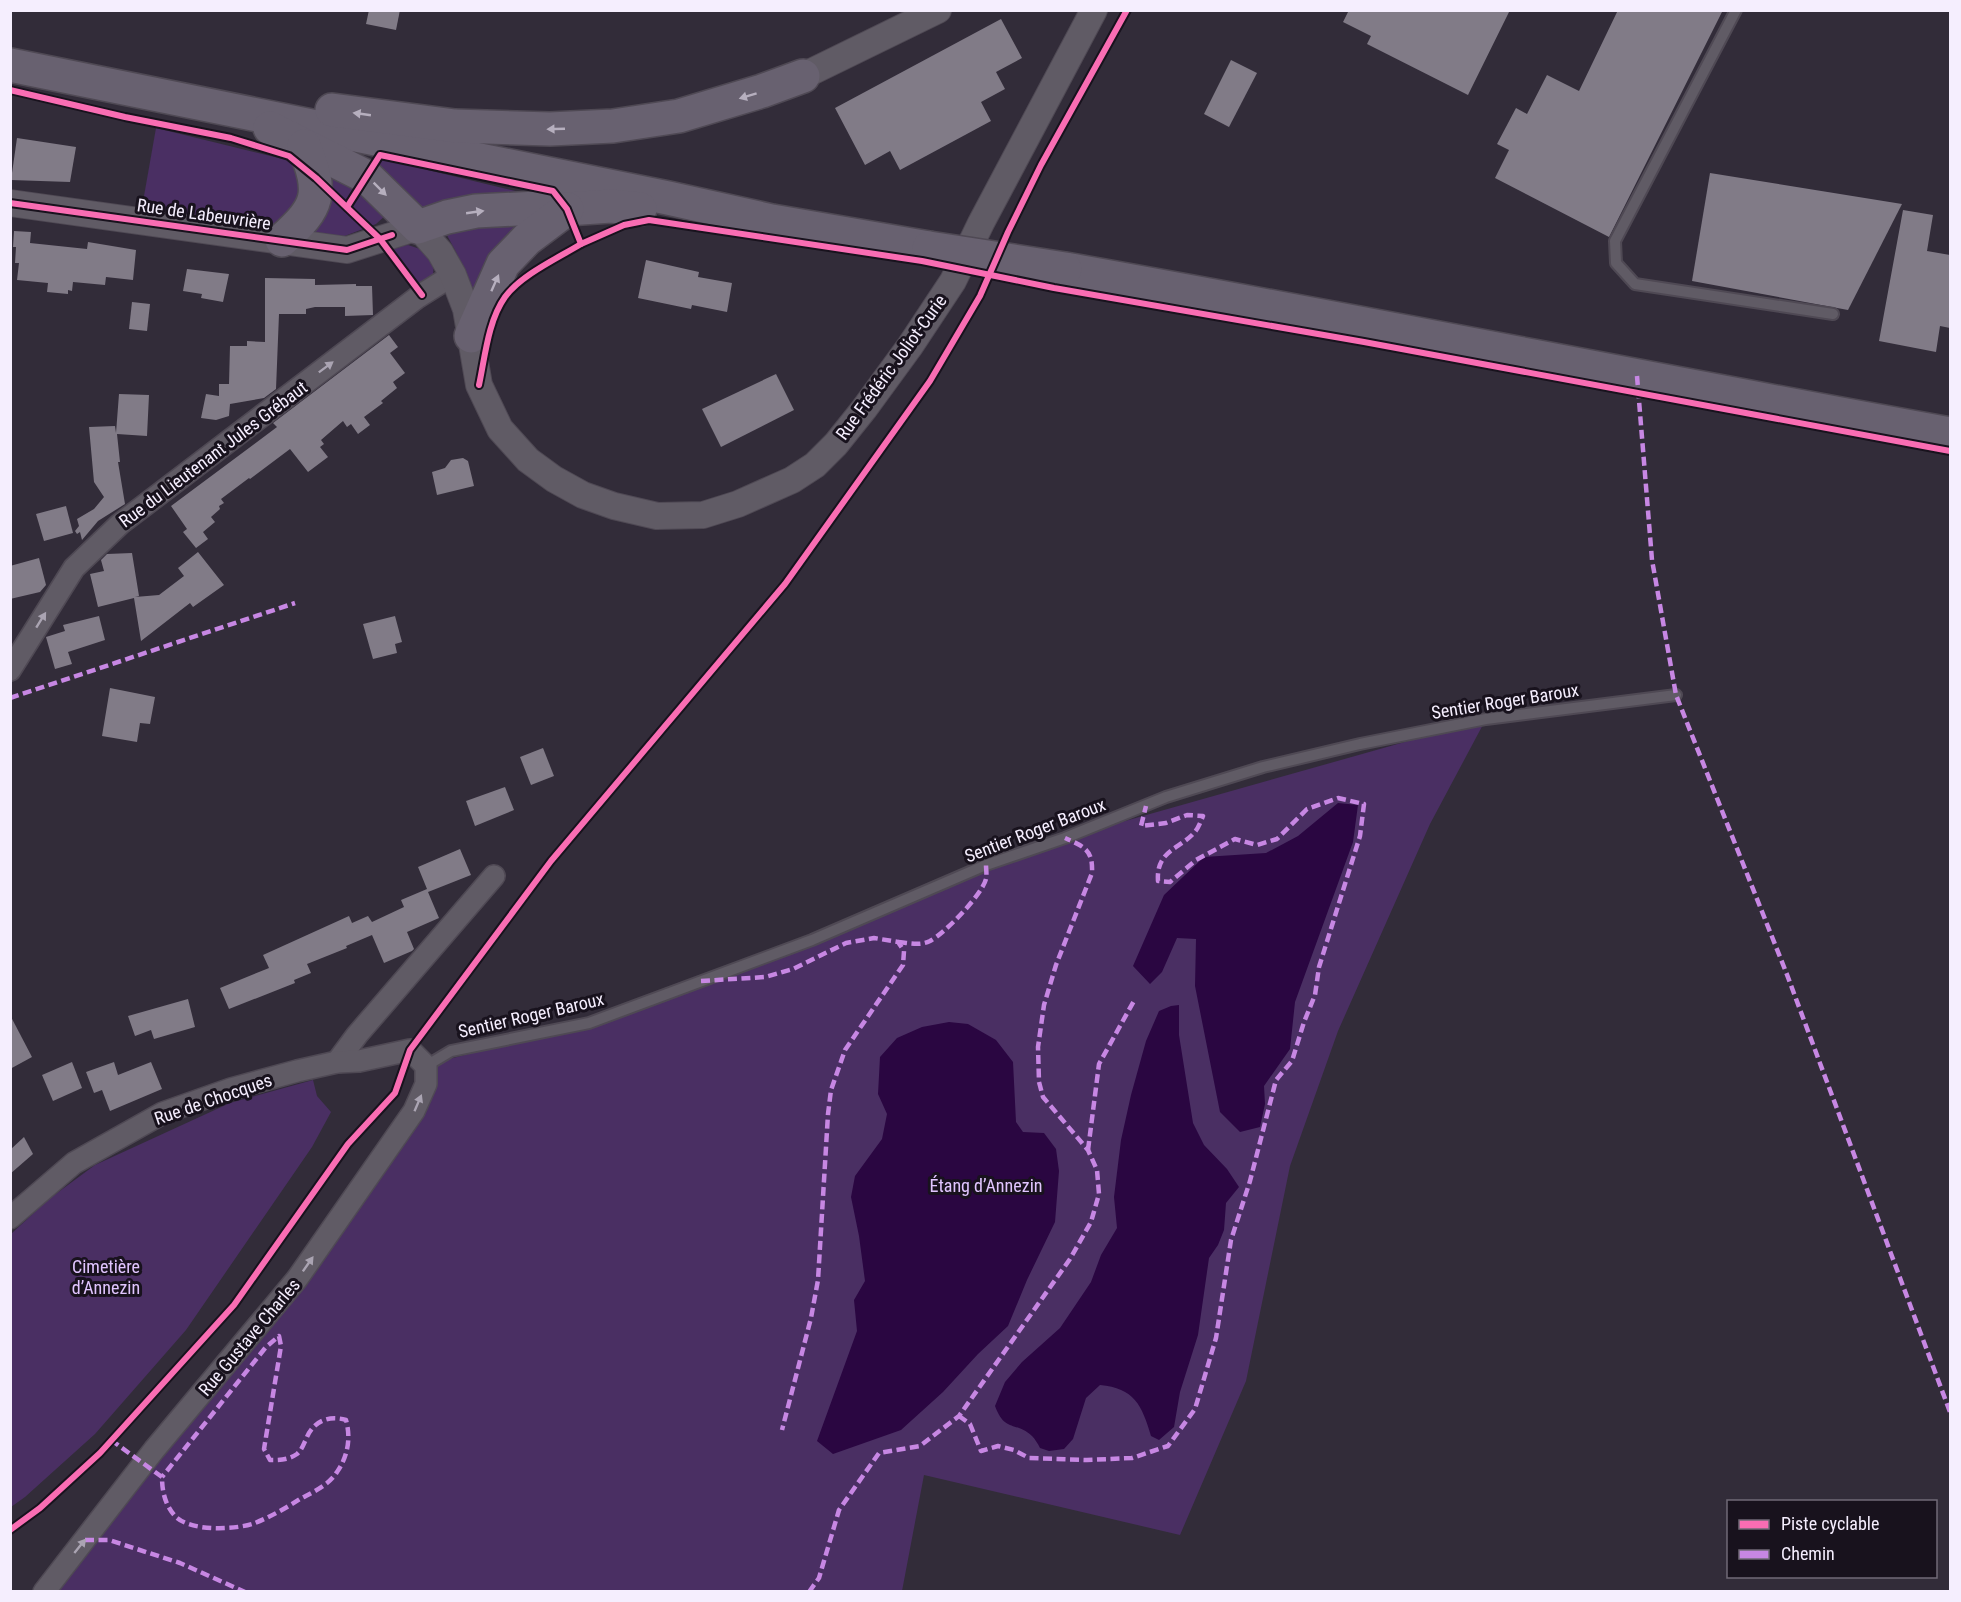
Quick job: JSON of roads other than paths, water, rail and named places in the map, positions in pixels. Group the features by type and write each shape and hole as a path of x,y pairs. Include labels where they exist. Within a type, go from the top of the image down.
{"main road":[{"path":"10,65 772,221 1299,310 1742,397 1950,434"},
{"path":"237,111 265,101 455,126 550,129 613,126 679,116 803,76"},
{"path":"237,111 367,177 418,227 447,217 476,211 611,206 772,221"},
{"path":"282,240 302,222 312,209 316,178 304,146"},
{"path":"471,336 503,264 526,239 567,209"}],"street":[{"path":"803,76 938,10"},
{"name":"Rue Frédéric Joliot-Curie","path":"418,227 440,252 453,275 466,309 480,385 500,429 528,460 554,479 583,495 614,506 657,516 703,515 738,504 792,480 815,465 836,444 864,409 948,290 1094,10"},
{"name":"Rue de Labeuvrière","path":"10,203 347,250 418,227"},
{"name":"Rue du Lieutenant Jules Grébaut","path":"10,670 74,568 120,524 418,297 453,275"},
{"path":"337,1062 357,1035 494,876"},
{"name":"Rue de Chocques","path":"10,1218 74,1163 163,1113 231,1089 337,1062 359,1061 410,1050 426,1066"},
{"name":"Rue Gustave Charles","path":"44,1592 154,1450 297,1279 414,1112 426,1084 426,1066"}],"lane":[{"path":"1736,10 1615,241 1616,263 1635,284 1833,314"},
{"name":"Sentier Roger Baroux","path":"426,1066 451,1051 589,1023 812,940 986,865 1065,838 1166,798 1263,767 1360,744 1486,719 1676,695"}],"park label":[{"name":"Étang d’Annezin","path":"986,1185"},
{"name":"Cimetière d’Annezin","path":"106,1276"}]}
